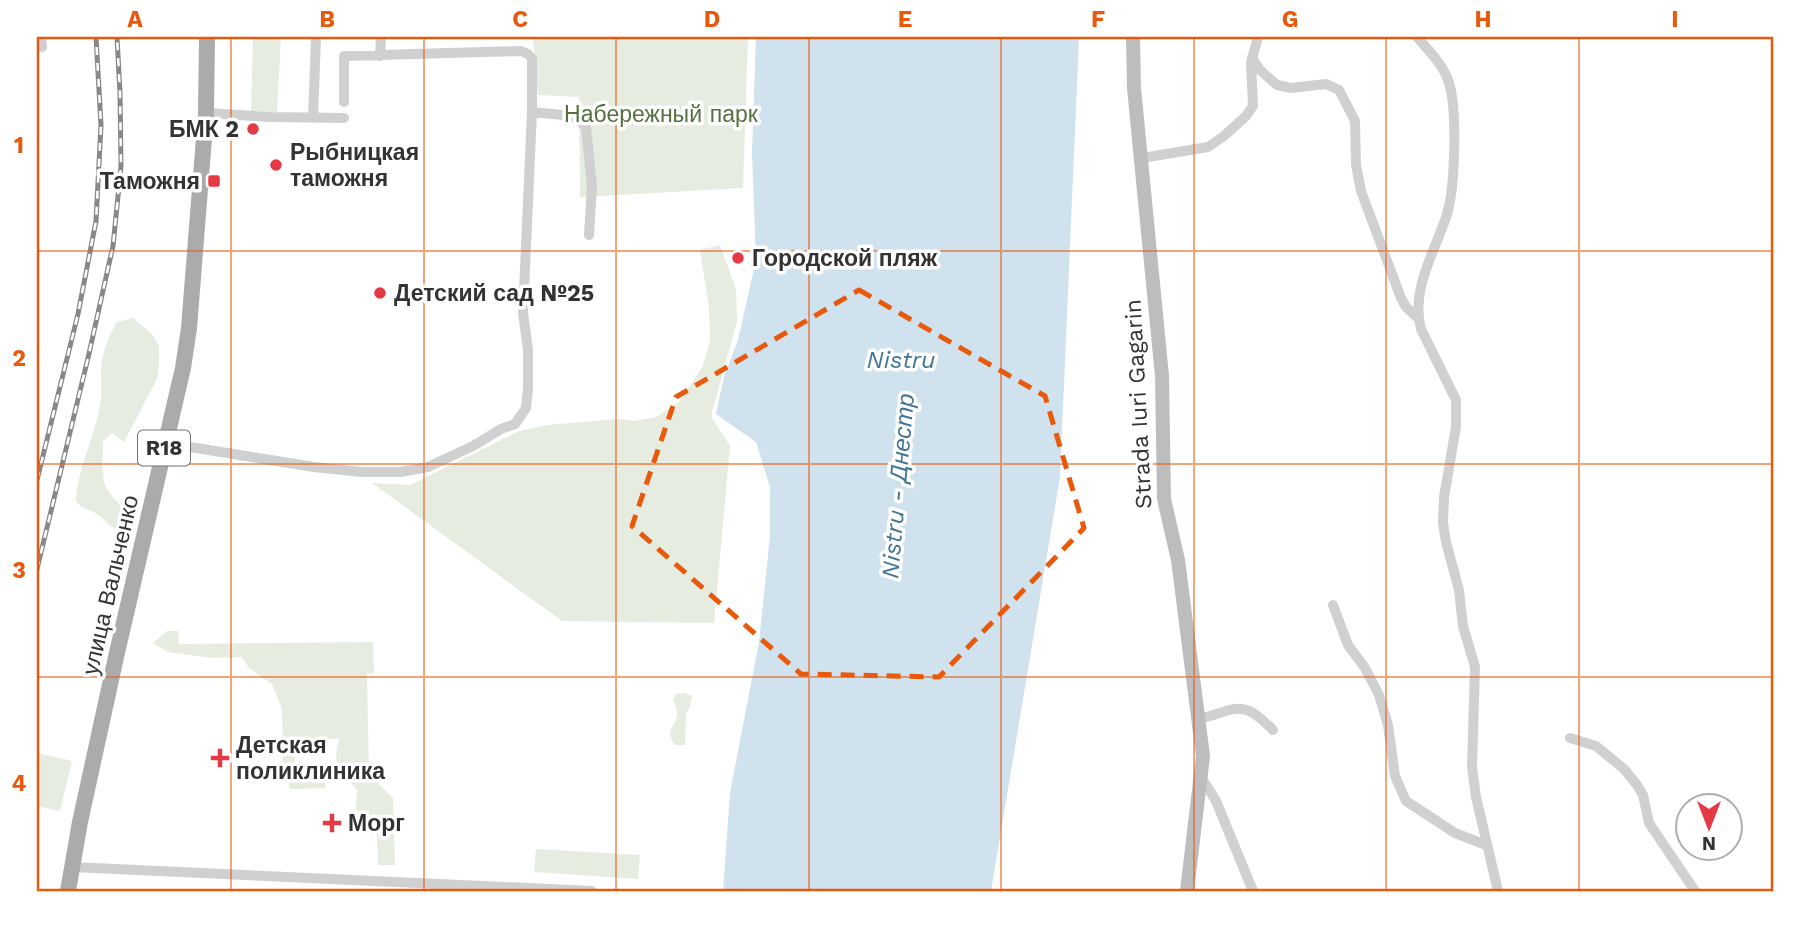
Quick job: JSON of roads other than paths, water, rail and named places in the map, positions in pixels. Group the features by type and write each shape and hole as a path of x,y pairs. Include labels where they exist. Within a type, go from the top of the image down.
{"main road":[{"name":"улица Вальченко","path":"68,891 116,657 183,368 189,328 206,113 207,37"},
{"name":"Strada Iuri Gagarin","path":"1133,37 1134,88 1163,376 1164,499 1178,560 1203,757 1187,891"}],"street":[{"path":"313,118 316,37"},
{"path":"380,56 381,37"},
{"path":"1142,158 1198,150 1217,142 1246,116 1253,106 1252,58 1258,37"},
{"path":"1416,37 1433,54 1446,75 1454,110 1450,203 1426,271 1418,318 1456,400 1457,411 1442,509 1446,542 1459,590 1463,626 1475,667 1472,767 1486,845 1498,891"},
{"path":"165,443 314,467 362,472 401,472 428,467 473,446 515,424 526,408 528,350 523,313 533,113 532,59 521,51 344,56 345,102"},
{"path":"1252,58 1277,85 1291,88 1326,84 1339,90 1355,121 1356,165 1365,202 1401,298 1418,318"},
{"path":"206,113 344,118"},
{"path":"533,113 573,116 586,127 592,186 589,235"},
{"path":"1332,605 1348,645 1379,695 1388,725 1395,776 1406,801 1455,833 1486,845"},
{"path":"1199,719 1244,708 1257,713 1273,730"},
{"path":"1570,738 1596,746 1624,769 1643,795 1648,823 1695,891"},
{"path":"1201,776 1216,801 1253,891"},
{"path":"72,867 592,891"}],"water":[{"name":"Nistru","path":"756,37 1079,37 1060,477 991,891 723,891 730,793 759,642 770,536 770,487 756,442 716,414 724,377 738,340 756,260 752,152"}],"railway":[{"path":"37,480 78,314 96,221 101,125 96,37"},
{"path":"37,569 113,246 121,166 117,37"}],"place":[{"name":"БМК 2","path":"253,129"},
{"name":"Рыбницкая таможня","path":"276,165"},
{"name":"Таможня","path":"214,181"},
{"name":"Городской пляж","path":"738,258"},
{"name":"Детский сад №25","path":"380,293"},
{"name":"Детская поликлиника","path":"220,758"},
{"name":"Морг","path":"332,823"}],"park label":[{"name":"Набережный парк","path":"661,114"}],"water label":[{"name":"Nistru - Днестр","path":"898,486"}]}
